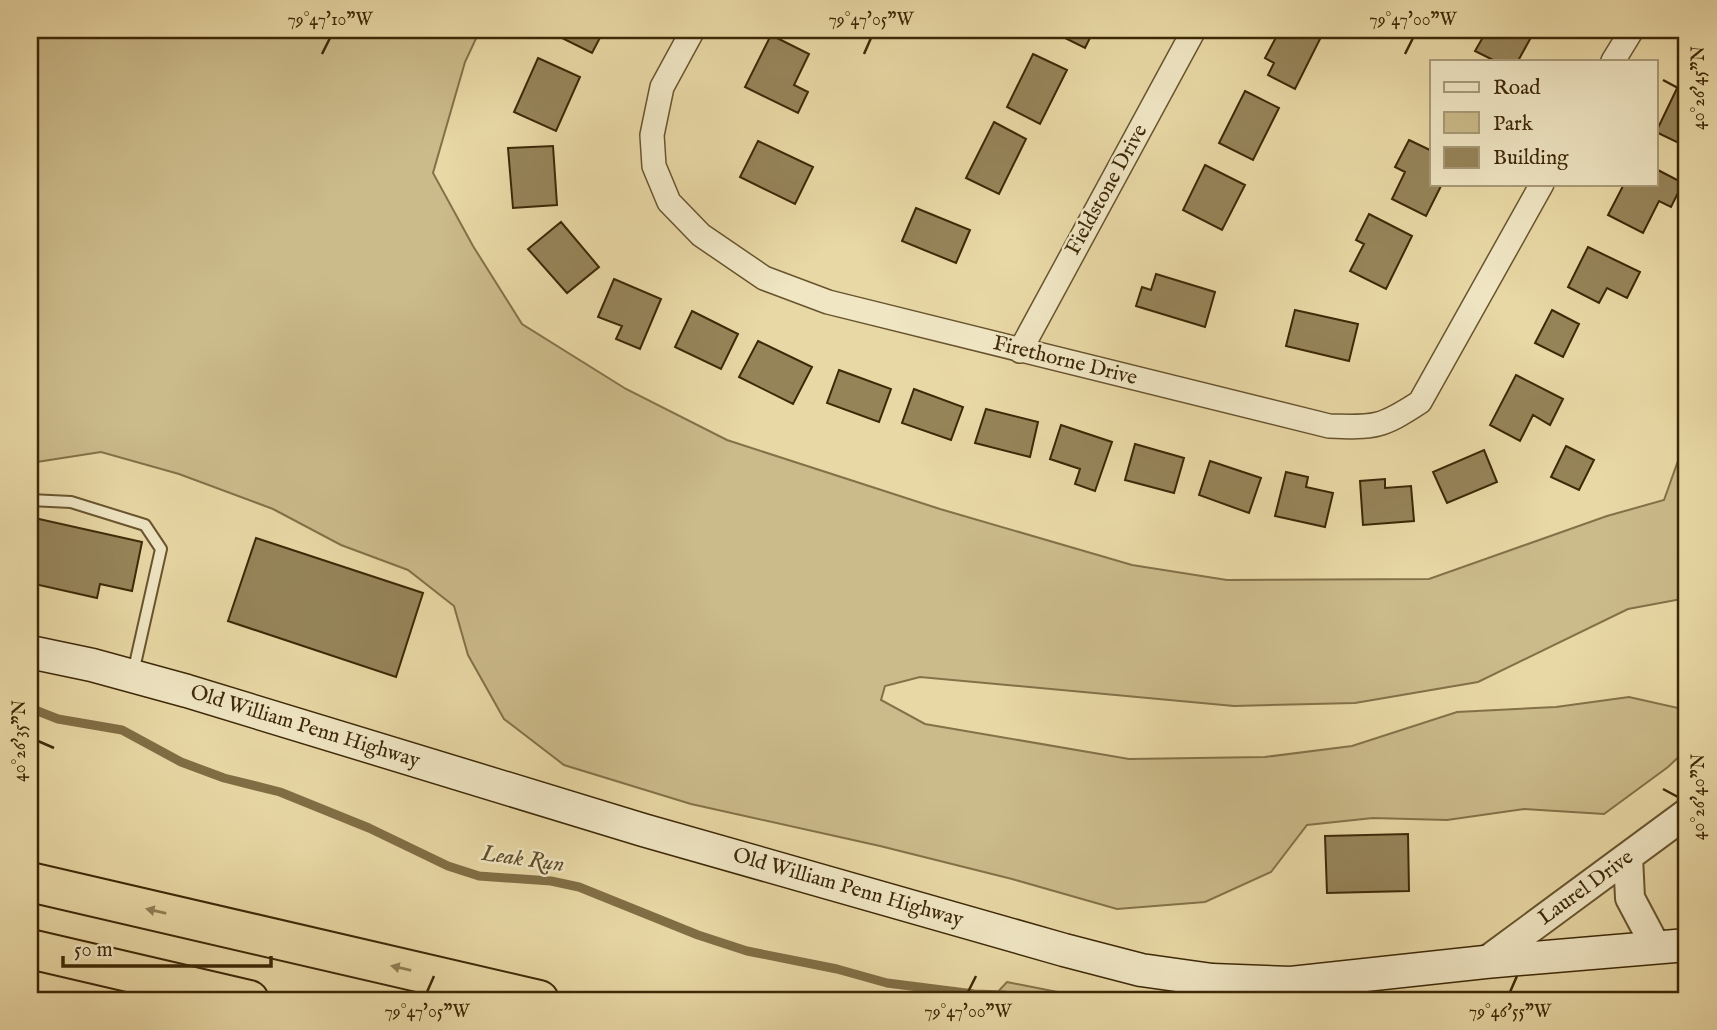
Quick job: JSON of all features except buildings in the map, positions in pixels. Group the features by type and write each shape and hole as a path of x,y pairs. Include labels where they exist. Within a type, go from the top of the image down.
{"highway":[{"path":"30,882 539,1000"},
{"path":"30,949 249,1000"}],"main road":[{"name":"Old William Penn Highway","path":"30,652 132,676 656,834 1141,970 1212,980 1291,983 1485,962 1687,945"}],"street":[{"name":"Firethorne Drive","path":"693,30 662,87 652,135 654,166 669,202 701,235 764,278 828,302 1329,426 1367,428 1392,420 1420,402 1541,186"},
{"name":"Fieldstone Drive","path":"1020,351 1195,30"},
{"path":"1614,60 1632,30"},
{"name":"Laurel Drive","path":"1485,962 1687,813"},
{"path":"1628,857 1630,898 1656,947"}],"lane":[{"path":"30,500 71,502 145,525 162,549 132,676"}],"green space":[{"path":"30,30 480,30 465,62 433,173 473,246 522,324 626,389 727,440 940,509 1132,565 1227,580 1429,579 1607,516 1664,500 1679,458 1680,405 1687,374 1687,598 1628,609 1478,682 1355,703 1234,706 920,677 885,686 881,700 925,724 1129,759 1265,757 1352,746 1457,712 1556,707 1629,697 1687,710 1687,749 1668,767 1604,814 1524,809 1447,820 1373,818 1307,825 1271,872 1205,902 1117,909 880,846 691,804 564,765 504,719 468,655 454,606 408,570 341,545 273,509 179,474 101,452 30,463"},
{"path":"1007,982 1098,1000 990,1000"}],"waterway":[{"name":"Leak Run","path":"30,708 58,719 122,730 181,762 224,778 280,792 369,828 448,866 479,876 551,881 579,887 698,935 747,951 837,969 887,983 974,994 1005,995 1025,1000"}]}
